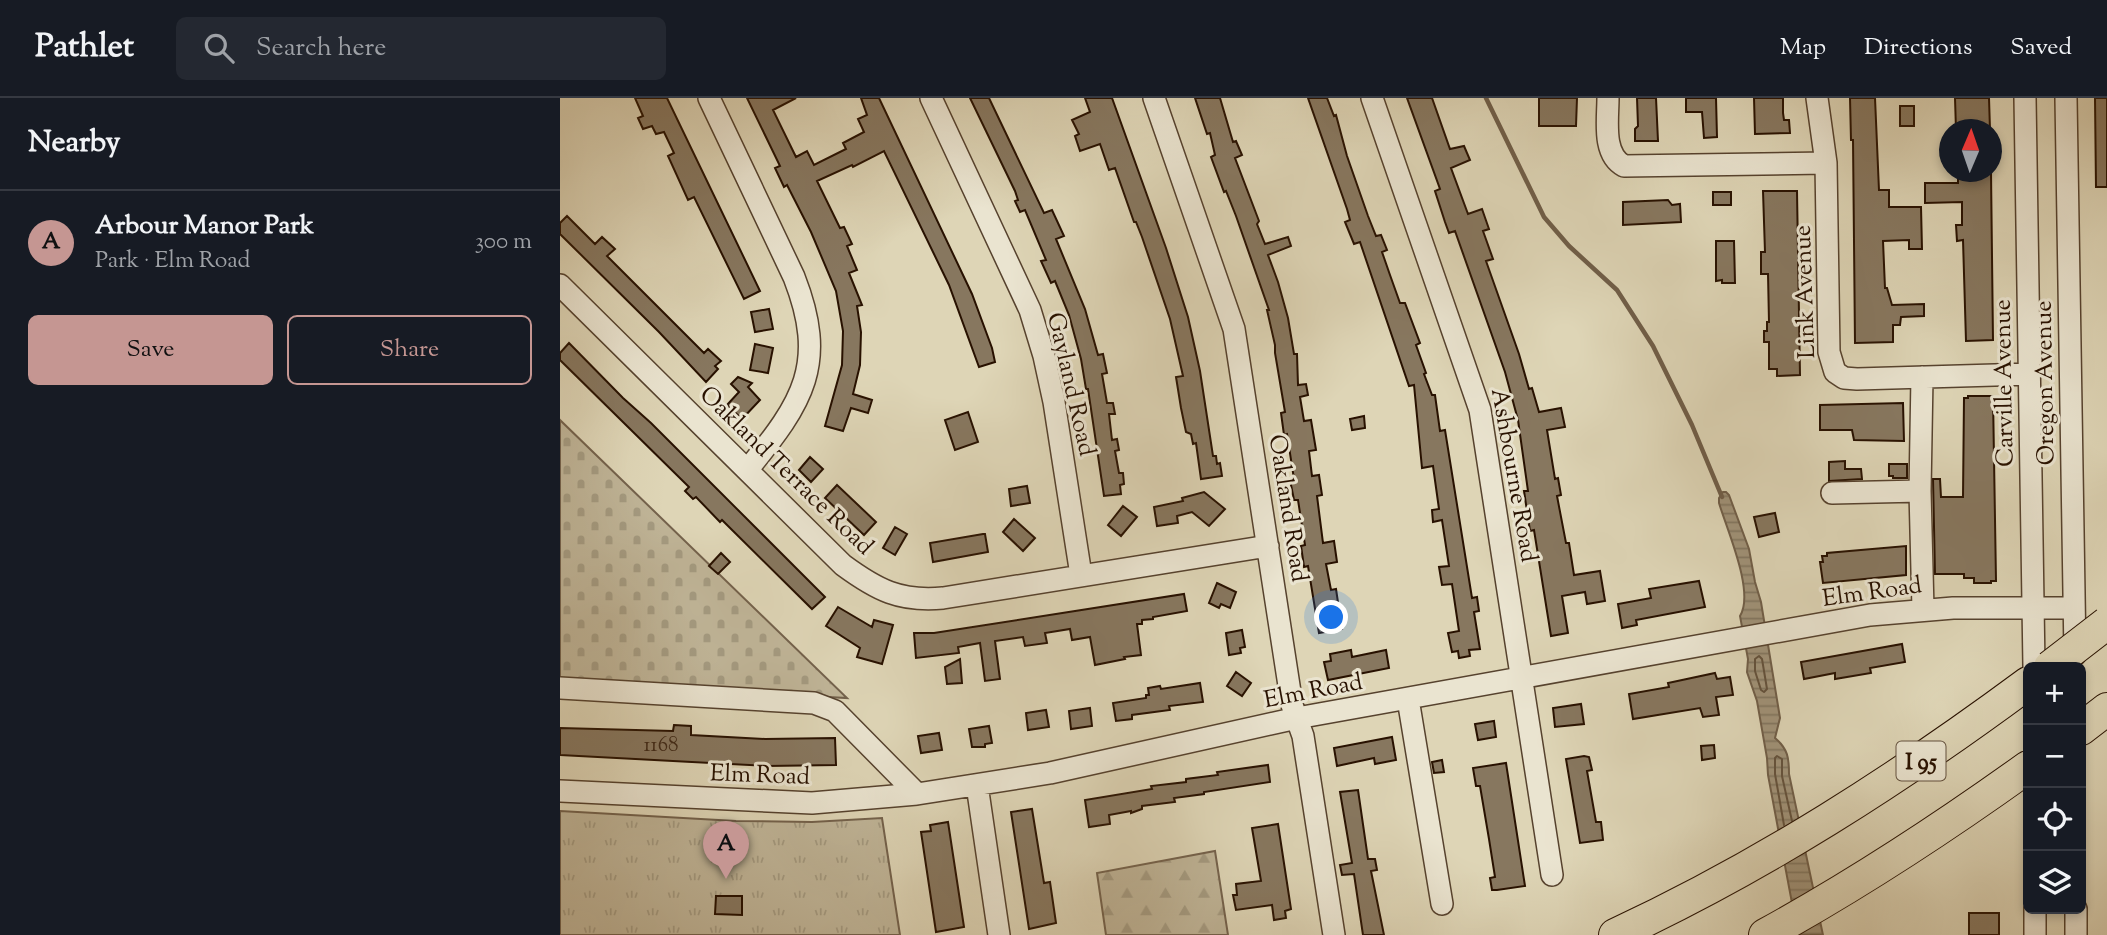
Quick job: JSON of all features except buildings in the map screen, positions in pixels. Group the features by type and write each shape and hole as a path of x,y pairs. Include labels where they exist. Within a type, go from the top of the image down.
{"highway":[{"path":"2056,662 2107,623"},
{"name":"I 95","path":"1615,935 1742,871 1851,807 1915,765 2023,687"},
{"path":"2086,725 2107,709"},
{"path":"1765,935 1877,870 2023,772"}],"street":[{"path":"709,98 794,277 809,327 810,353 799,397 791,414 748,469"},
{"name":"Gayland Road","path":"931,98 1030,310 1054,402 1081,575"},
{"name":"Oakland Road","path":"1154,98 1234,328 1292,705 1303,736 1334,935"},
{"name":"Ashbourne Road","path":"1371,98 1480,410 1552,874"},
{"path":"1608,98 1609,140 1616,162 1624,166 1826,163"},
{"name":"Link Avenue","path":"1817,98 1826,163 1830,364 1835,372 1857,379 2029,374"},
{"name":"Carville Avenue","path":"2025,98 2034,662"},
{"name":"Oregon Avenue","path":"2066,98 2075,662"},
{"name":"Oakland Terrace Road","path":"560,285 843,565 879,590 924,600 1268,545"},
{"path":"1922,377 1920,491 1923,610"},
{"path":"1832,493 1920,491"},
{"name":"Elm Road","path":"560,791 812,803 917,794 1107,761 1297,718 1870,615 1923,610 2074,608"},
{"path":"560,688 824,705 835,711 917,794"},
{"path":"1408,699 1442,904"},
{"path":"976,785 999,935"},
{"path":"2035,914 2035,935"},
{"path":"2076,914 2076,935"}],"green space":[{"path":"560,420 847,698 560,683"},
{"path":"560,811 736,821 812,822 882,818 900,935 560,935"},
{"path":"1215,851 1228,935 1106,935 1097,873"}],"water":[{"path":"1723,492 1729,495 1749,549 1761,602 1780,718 1775,738 1783,746 1788,758 1789,774 1823,935 1798,935 1757,701 1747,672 1748,659 1740,616 1744,605 1742,577 1719,503"}],"waterway":[{"path":"1486,98 1544,217 1569,246 1617,290 1653,346 1692,425 1722,497"}],"place":[{"name":"Arbour Manor Park","path":"726,879"}]}
